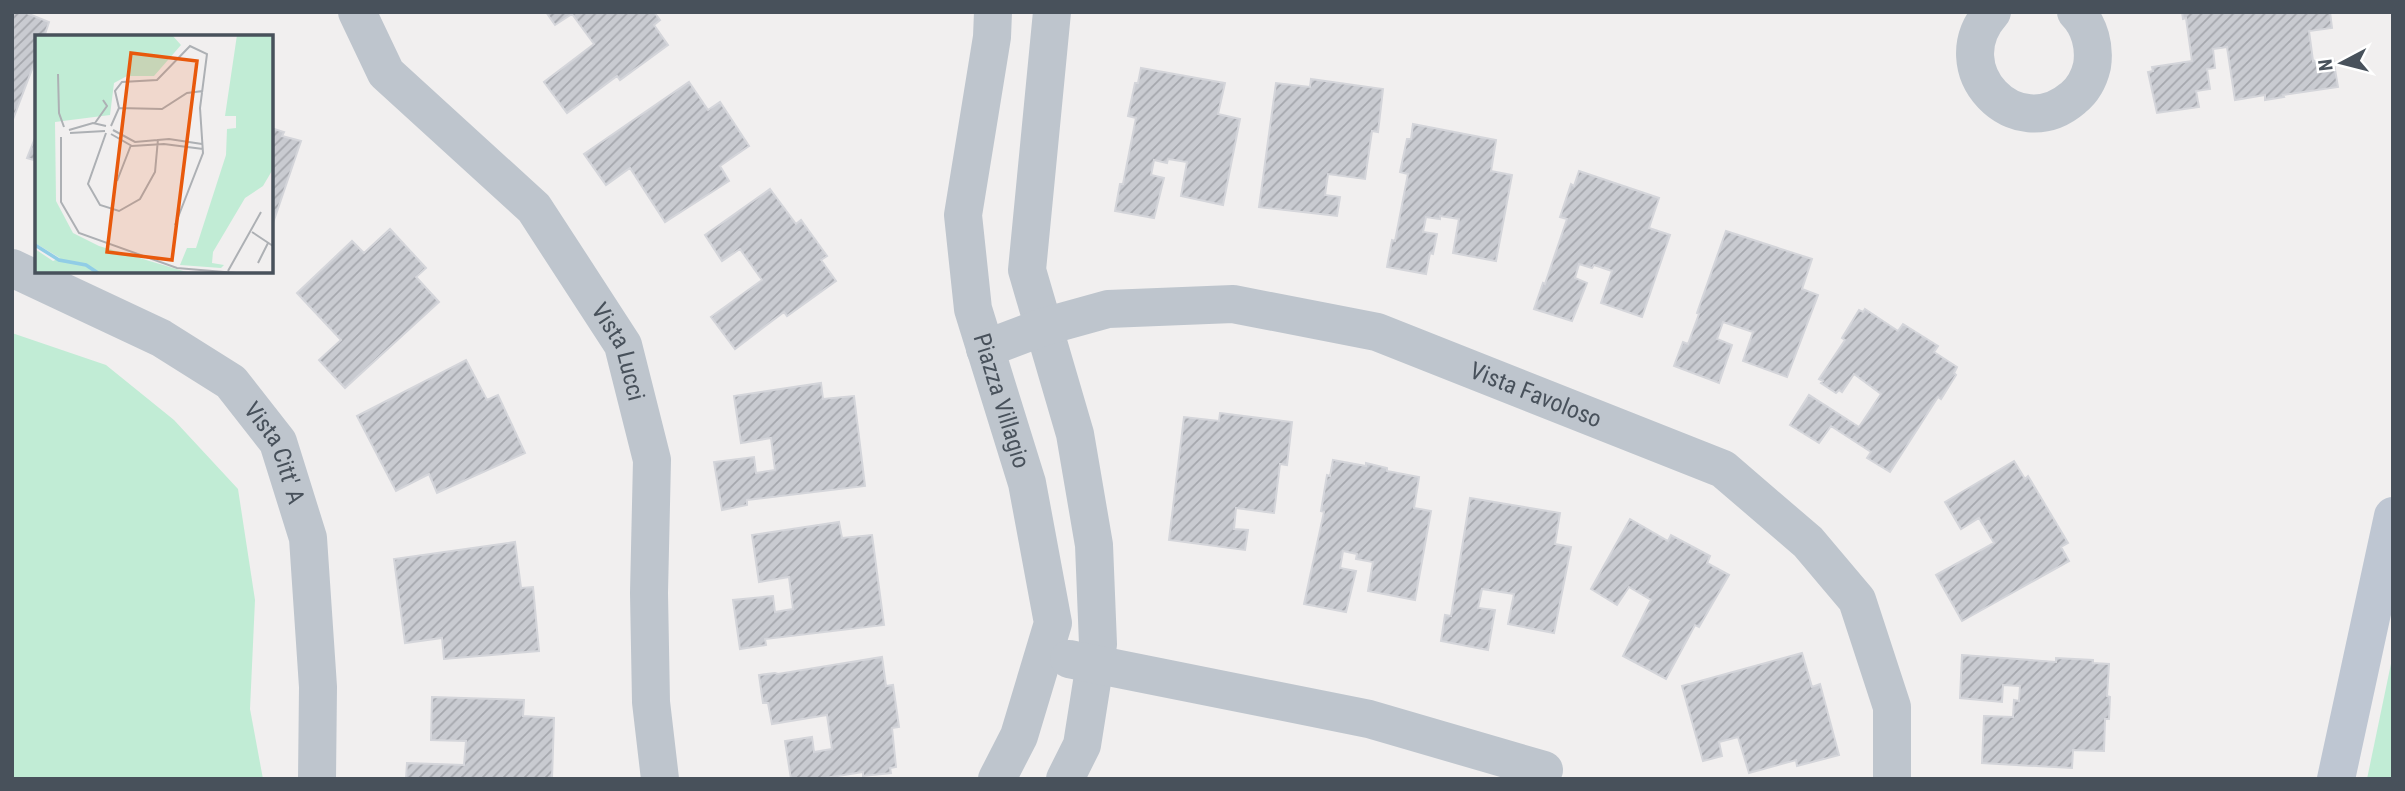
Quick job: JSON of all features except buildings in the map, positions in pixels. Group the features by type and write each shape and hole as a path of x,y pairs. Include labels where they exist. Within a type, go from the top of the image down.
{"street":[{"name":"Vista Lucci","path":"357,12 386,73 534,208 623,345 652,460 650,702 660,779"},
{"name":"Piazza Villagio","path":"993,12 992,37 963,215 973,309 1030,496 1053,623 1019,736 997,779"},
{"path":"1052,12 1027,270 1075,435 1094,545 1098,644 1082,744 1065,779"},
{"path":"1981,16 1975,60 1979,78 1990,94 2007,107 2025,113 2046,113 2064,106 2080,92 2090,75 2094,55 2091,36 2076,12"},
{"name":"Vista Citt' A","path":"12,268 160,338 231,382 278,442 308,538 318,687 317,779"},
{"name":"Vista Favoloso","path":"985,349 1043,327 1108,309 1233,304 1377,332 1723,470 1808,542 1857,600 1892,707 1892,779"},
{"path":"2336,779 2393,516"},
{"path":"1043,654 1369,719 1544,770"}],"green space":[{"path":"12,333 106,365 174,420 238,489 255,600 250,709 263,779 12,779"},
{"path":"2393,654 2393,779 2367,779"}]}
